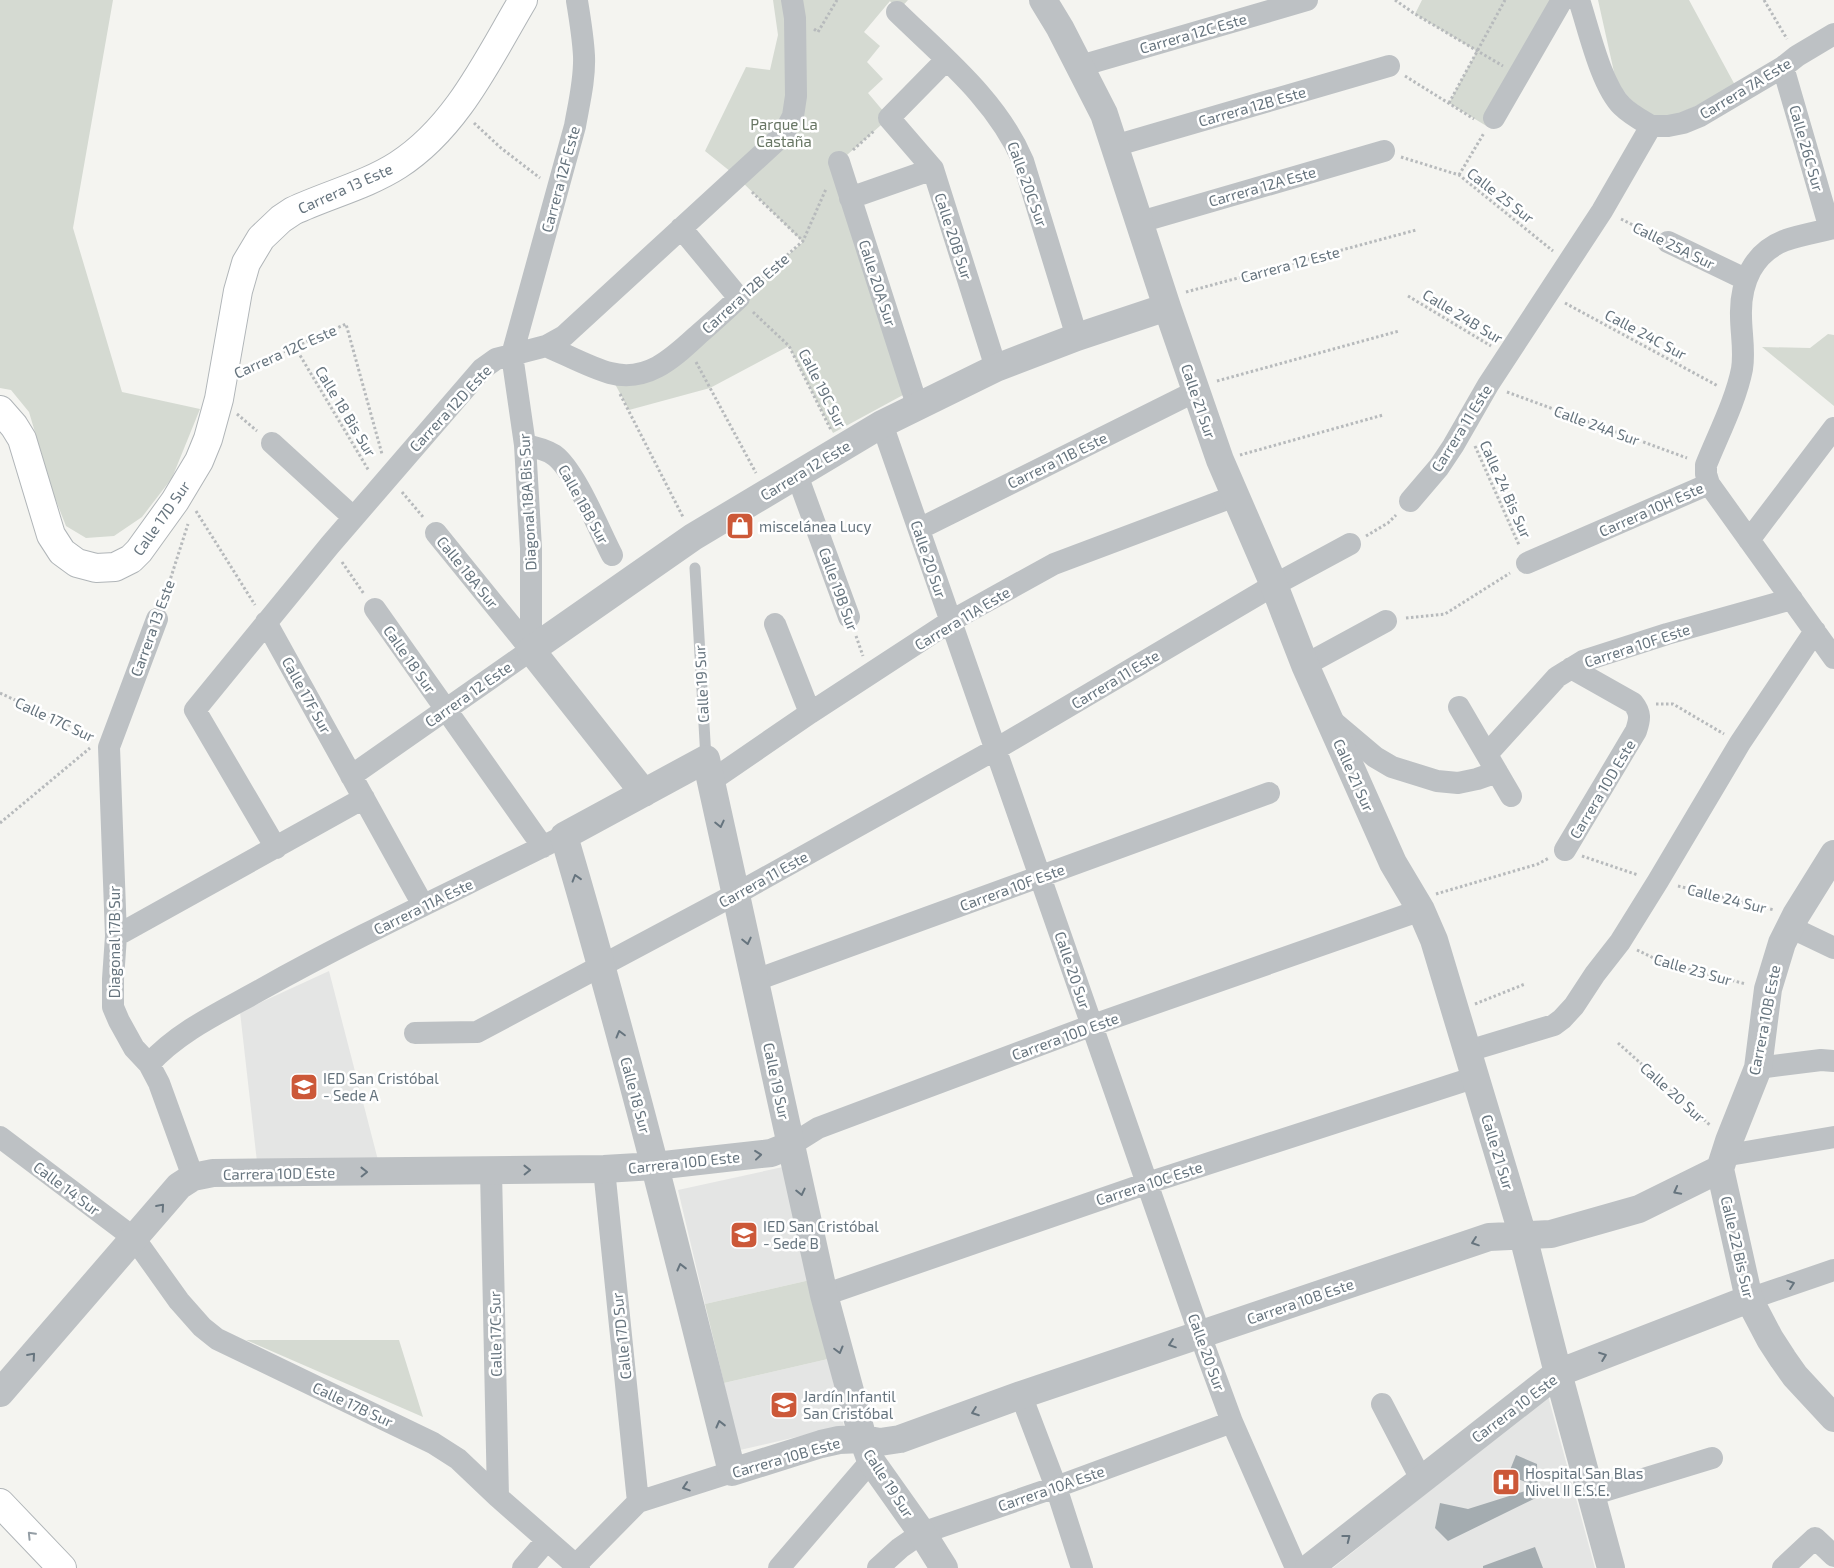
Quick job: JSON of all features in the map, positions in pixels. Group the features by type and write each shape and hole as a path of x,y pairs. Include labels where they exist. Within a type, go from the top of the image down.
{"main road":[{"name":"Carrera 13 Este","path":"221,389 241,276 249,256 261,238 281,219 293,211 378,175 397,165 431,139 459,106 523,0"},
{"name":"Calle 17D Sur","path":"0,410 22,439 45,518 56,544 69,558 77,563 105,568 124,564 139,551 175,501 199,461 208,439 221,389"},
{"path":"0,1503 62,1568"}],"street":[{"name":"Calle 21 Sur","path":"1044,0 1104,114 1165,302 1220,460 1306,665 1393,863 1418,905 1434,940 1523,1236 1611,1568"},
{"name":"Carrera 12C Este","path":"1080,66 1307,0"},
{"path":"1491,123 1562,0"},
{"path":"1579,0 1603,72 1613,95 1622,106 1650,126"},
{"name":"Carrera 12F Este","path":"512,355 575,126 584,58 582,31 576,1"},
{"name":"Carrera 12D Este","path":"276,848 195,710 383,482 482,369 496,359 530,352 564,336 736,176 783,135 793,116 796,96 793,9"},
{"name":"Calle 20C Sur","path":"897,12 991,106 1017,147 1023,161 1077,337"},
{"name":"Carrera 7A Este","path":"1650,126 1668,126 1683,123 1700,116 1834,34"},
{"path":"889,118 946,60"},
{"name":"Calle 26C Sur","path":"1790,62 1832,228"},
{"name":"Carrera 12B Este","path":"1114,146 1390,66"},
{"name":"Calle 20B Sur","path":"889,118 932,169 996,368"},
{"name":"Carrera 11 Este","path":"1410,501 1439,467 1466,425 1488,385 1602,210 1650,126"},
{"name":"Carrera 12A Este","path":"1140,222 1384,151"},
{"name":"Calle 20A Sur","path":"839,162 917,405"},
{"path":"850,198 932,169"},
{"path":"682,228 739,298"},
{"name":"Carrera 10H Este","path":"1527,562 1708,474 1742,369 1744,357 1741,312 1745,279 1758,259 1776,245 1786,240 1832,228"},
{"name":"Calle 25A Sur","path":"1668,242 1745,279"},
{"name":"Carrera 12B Este","path":"546,346 609,373 632,374 654,369 664,364 687,345 739,298"},
{"name":"Carrera 12 Este","path":"351,776 693,537 882,424 917,405 996,368 1165,302"},
{"name":"Diagonal 18A Bis Sur","path":"512,355 526,445 532,548 530,650"},
{"name":"Carrera 11B Este","path":"919,529 1195,389"},
{"name":"Calle 20 Sur","path":"882,424 1200,1335 1232,1422 1296,1568"},
{"path":"1749,540 1834,428"},
{"path":"272,443 354,517"},
{"name":"Calle 18B Sur","path":"526,445 549,452 556,456 568,469 612,555"},
{"path":"1708,474 1749,540 1834,658"},
{"name":"Calle 19B Sur","path":"797,475 848,617"},
{"name":"Carrera 11A Este","path":"149,1064 173,1041 201,1023 315,959 553,842 644,793 708,770 810,713 951,621 1054,564 1235,496"},
{"name":"Calle 18A Sur","path":"436,533 644,793"},
{"name":"Carrera 11 Este","path":"415,1033 477,1032 736,894 996,749 1274,585 1350,544"},
{"name":"Carrera 10F Este","path":"1328,716 1375,757 1392,767 1437,782 1458,783 1477,779 1492,763 1550,685 1583,661 1666,634 1792,599"},
{"name":"Calle 18 Sur","path":"375,609 446,710 553,842 602,965 732,1472"},
{"name":"Carrera 13 Este","path":"104,743 157,619"},
{"path":"1306,665 1386,621"},
{"name":"Calle 17F Sur","path":"266,622 423,906"},
{"path":"774,624 810,713"},
{"path":"1468,1051 1549,1026 1562,1019 1574,1006 1595,974 1620,942 1740,743 1815,632"},
{"path":"1571,668 1633,703"},
{"name":"Carrera 10D Este","path":"1565,850 1636,731 1640,720 1639,711 1633,703"},
{"path":"1459,707 1511,796"},
{"name":"Diagonal 17B Sur","path":"104,743 116,936 113,1007 118,1021 134,1048 149,1064 159,1083 193,1177"},
{"name":"Calle 19 Sur","path":"708,770 756,980 824,1295 867,1450 944,1568"},
{"name":"Carrera 10F Este","path":"756,980 1269,793"},
{"path":"116,936 364,798"},
{"name":"Carrera 10B Este","path":"578,1566 638,1502 821,1444 839,1440 867,1450 880,1442 900,1439 1021,1395 1489,1237 1552,1234 1639,1209 1724,1155 1758,1068 1768,989 1782,943 1793,921 1834,854"},
{"name":"Carrera 10D Este","path":"0,1393 179,1186 193,1177 213,1173 604,1169 655,1166 771,1153 818,1128 1418,905"},
{"path":"1793,921 1834,948"},
{"path":"1758,1068 1821,1060 1834,1061"},
{"name":"Carrera 10C Este","path":"824,1295 1148,1183 1476,1077"},
{"name":"Calle 14 Sur","path":"0,1137 134,1238"},
{"path":"1724,1155 1834,1137"},
{"name":"Calle 22 Bis Sur","path":"1724,1155 1749,1299 1783,1359 1834,1418"},
{"name":"Calle 17D Sur","path":"604,1169 638,1502"},
{"name":"Calle 17C Sur","path":"491,1171 498,1497"},
{"name":"Calle 17B Sur","path":"134,1238 179,1301 202,1328 217,1339 433,1443 458,1459 498,1497 578,1566"},
{"name":"Carrera 10 Este","path":"1309,1568 1558,1373 1749,1299 1834,1270"},
{"path":"1021,1395 1056,1487 1082,1568"},
{"path":"1382,1404 1422,1480"},
{"name":"Carrera 10A Este","path":"878,1568 888,1557 922,1533 1056,1487 1232,1422"},
{"path":"779,1568 867,1450"},
{"path":"1591,1495 1712,1458"},
{"path":"1783,1568 1815,1538 1834,1556"},
{"path":"523,1568 547,1540"}],"lane":[{"name":"Calle 19 Sur","path":"695,568 708,770"}],"path":[{"path":"793,9 818,32 837,0"},
{"path":"1395,0 1519,76"},
{"path":"1449,103 1505,0"},
{"path":"1764,0 1790,62"},
{"path":"1390,66 1449,103 1491,123 1459,175"},
{"path":"459,106 471,120 507,153 534,174 558,188"},
{"name":"Carrera 12B Este","path":"739,298 803,241 839,162 889,118"},
{"name":"Calle 25 Sur","path":"1384,151 1459,175 1568,263"},
{"path":"736,176 803,241"},
{"name":"Calle 25A Sur","path":"1602,210 1668,242"},
{"name":"Carrera 12 Este","path":"1165,302 1416,230"},
{"name":"Calle 24C Sur","path":"1547,294 1734,394"},
{"name":"Calle 24B Sur","path":"1408,296 1507,356"},
{"name":"Calle 19C Sur","path":"739,298 789,346 840,449"},
{"name":"Carrera 12C Este","path":"221,389 295,347 346,324"},
{"name":"Calle 18A Sur","path":"346,324 383,482 436,533"},
{"path":"1195,389 1399,331"},
{"path":"687,345 766,493"},
{"name":"Calle 18 Bis Sur","path":"295,347 383,482"},
{"path":"609,373 693,537"},
{"name":"Calle 24A Sur","path":"1488,385 1708,474"},
{"path":"221,389 272,443"},
{"path":"1220,460 1383,415"},
{"name":"Calle 24 Bis Sur","path":"1466,425 1527,562"},
{"path":"1350,544 1388,523 1410,501"},
{"name":"Carrera 13 Este","path":"157,619 193,507 266,622"},
{"name":"Calle 18 Sur","path":"330,545 375,609"},
{"path":"1386,621 1445,614 1527,562"},
{"name":"Calle 19B Sur","path":"848,617 870,675"},
{"name":"Calle 17C Sur","path":"0,693 104,743"},
{"path":"1633,703 1673,704 1740,743"},
{"path":"0,822 104,743"},
{"name":"Calle 24 Sur","path":"1565,850 1658,881 1793,921"},
{"name":"Carrera 10D Este","path":"1418,905 1538,864 1565,850"},
{"name":"Calle 23 Sur","path":"1620,942 1664,963 1768,989"},
{"path":"1456,1012 1525,984"},
{"name":"Calle 20 Sur","path":"1618,1043 1724,1155"}],"shaded area":[{"name":"IED San Cristóbal - Sede A","path":"329,971 379,1164 257,1162 240,1012"},
{"name":"IED San Cristóbal - Sede B","path":"783,1167 810,1280 705,1304 678,1190"},
{"name":"Jardín Infantil San Cristóbal","path":"828,1359 844,1426 740,1450 724,1383"},
{"name":"Hospital San Blas Nivel II E.S.E.","path":"1548,1396 1595,1568 1333,1568"}],"green space":[{"path":"0,0 113,0 73,228 122,392 200,409 172,478 142,517 114,536 86,538 66,526 53,493 29,412 11,390 0,388"},
{"name":"Parque La Castaña","path":"773,0 908,0 897,12 890,1 864,32 880,46 867,62 883,79 868,93 889,118 839,162 903,395 833,433 789,346 710,388 629,410 609,373 632,374 739,298 803,242 736,176 705,151 746,67 770,70 778,35"},
{"path":"1422,0 1562,0 1488,127 1449,103 1477,51 1415,14"},
{"path":"1598,0 1689,0 1736,87 1672,117 1654,118 1630,99 1616,81"},
{"path":"1828,334 1834,335 1834,406 1762,347 1810,348"},
{"path":"810,1280 828,1359 724,1383 705,1304"},
{"path":"246,1340 399,1340 423,1417"}],"building":[{"path":"1516,1455 1537,1464 1538,1487 1508,1475"},
{"path":"1543,1486 1546,1493 1448,1541 1435,1528 1440,1503 1468,1509"},
{"path":"1535,1547 1543,1568 1483,1568 1483,1566"}],"place":[{"name":"miscelánea Lucy","path":"740,526"},
{"name":"IED San Cristóbal - Sede A","path":"304,1087"},
{"name":"IED San Cristóbal - Sede B","path":"744,1235"},
{"name":"Jardín Infantil San Cristóbal","path":"784,1405"},
{"name":"Hospital San Blas Nivel II E.S.E.","path":"1506,1482"}]}
